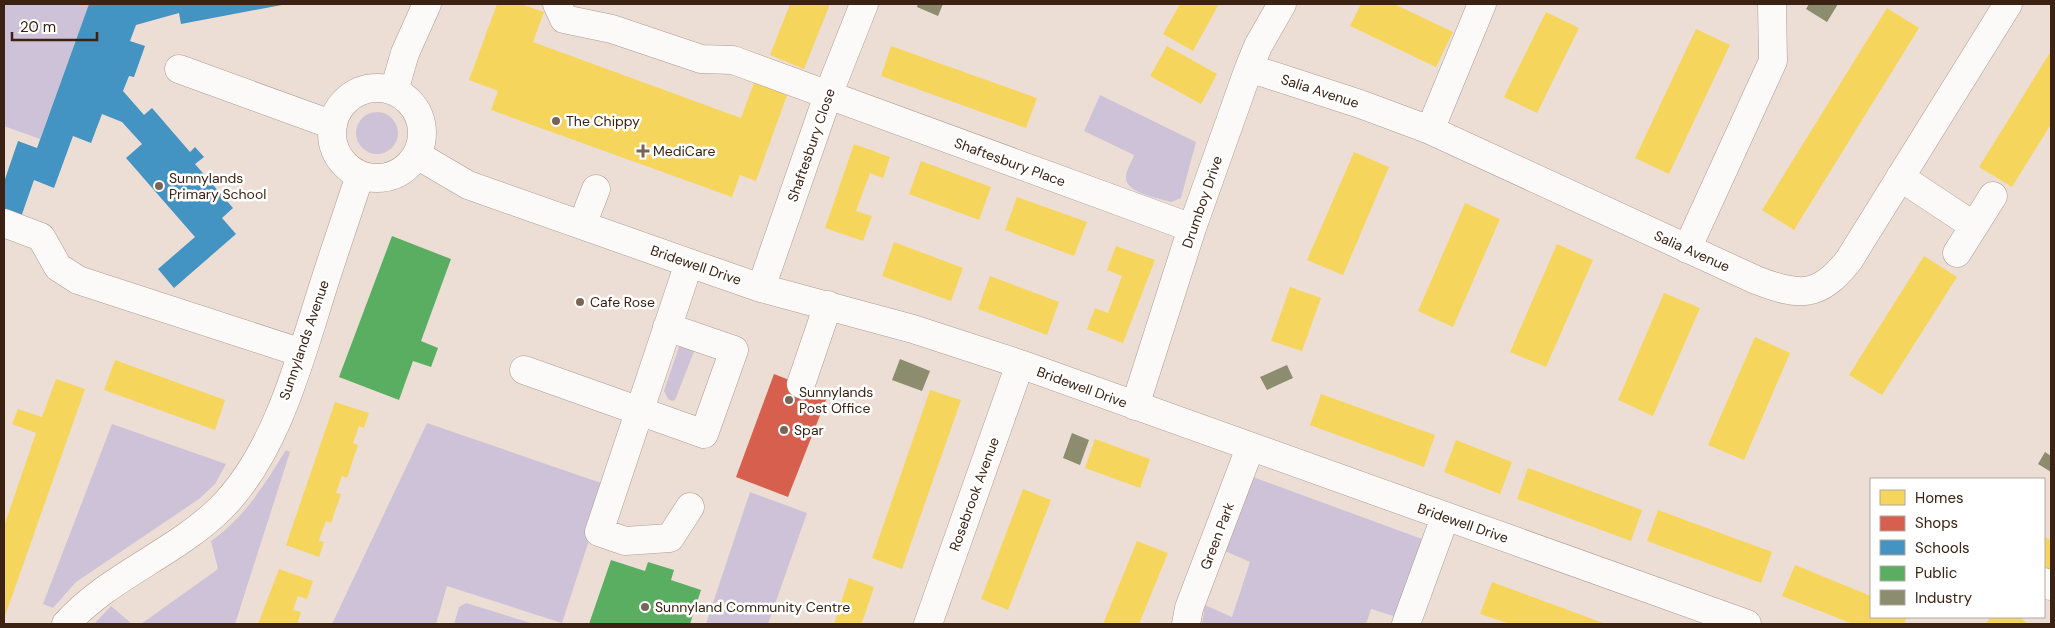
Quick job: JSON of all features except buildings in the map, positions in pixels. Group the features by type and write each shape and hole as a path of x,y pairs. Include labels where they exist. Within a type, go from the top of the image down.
{"street":[{"path":"394,91 405,53 427,4"},
{"name":"Shaftesbury Place","path":"557,4 564,19 612,29 701,59 733,60 1192,228"},
{"name":"Shaftesbury Close","path":"761,288 828,95 864,4"},
{"name":"Drumboy Drive","path":"1135,406 1192,228 1249,68 1258,46 1282,4"},
{"path":"1430,130 1482,4"},
{"path":"1687,249 1773,61 1772,4"},
{"name":"Salia Avenue","path":"1249,68 1360,104 1430,130 1687,249 1783,290 1796,293 1817,289 1834,278 1849,260 1963,73 2008,4"},
{"path":"179,69 333,124"},
{"path":"368,89 394,91 407,99 416,111 422,125 422,140 417,155 409,166 386,178 373,178 360,175 341,160 335,149 333,124 337,112 345,101 355,94 368,89"},
{"name":"Bridewell Drive","path":"417,155 468,185 689,263 761,288 913,329 1020,364 1445,517 1692,615 1747,624"},
{"name":"Sunnylands Avenue","path":"66,624 92,598 160,555 220,508 246,476 262,449 294,380 360,175"},
{"path":"1900,177 1974,226"},
{"path":"582,225 596,189"},
{"path":"1957,253 1993,196"},
{"path":"4,223 41,237 58,267 78,280 302,353"},
{"path":"689,263 666,327 599,532 625,541 670,538 690,507"},
{"path":"801,384 828,305"},
{"path":"524,370 704,434 734,350 666,327"},
{"name":"Rosebrook Avenue","path":"928,624 1020,364"},
{"name":"Green Park","path":"1186,624 1189,608 1250,448"},
{"path":"1406,624 1445,517"}],"shaded area":[{"path":"4,4 89,4 40,139 4,126"},
{"path":"1100,95 1196,142 1181,198 1171,202 1144,194 1131,187 1127,183 1126,177 1134,155 1084,131"},
{"path":"377,112 392,118 398,133 392,148 377,154 362,148 356,133 362,118"},
{"path":"680,344 695,349 675,400 672,401 668,399 664,391"},
{"path":"427,423 607,485 562,623 447,586 436,624 332,624"},
{"path":"112,424 226,464 215,484 199,499 76,582 53,608 43,604"},
{"path":"286,450 290,452 235,624 141,624 218,569 211,541 244,511 262,488"},
{"path":"1253,477 1422,539 1397,617 1371,609 1366,624 1202,624 1205,605 1232,617 1250,562 1225,551"},
{"path":"750,492 807,513 768,624 706,624"},
{"path":"466,603 534,624 454,624 459,607"},
{"path":"111,606 132,624 94,624"}],"place":[{"name":"The Chippy","path":"556,121"},
{"name":"MediCare","path":"643,151"},
{"name":"Sunnylands Primary School","path":"159,186"},
{"name":"Cafe Rose","path":"580,302"},
{"name":"Sunnylands Post Office","path":"789,400"},
{"name":"Spar","path":"784,430"},
{"name":"Sunnyland Community Centre","path":"645,607"}]}
